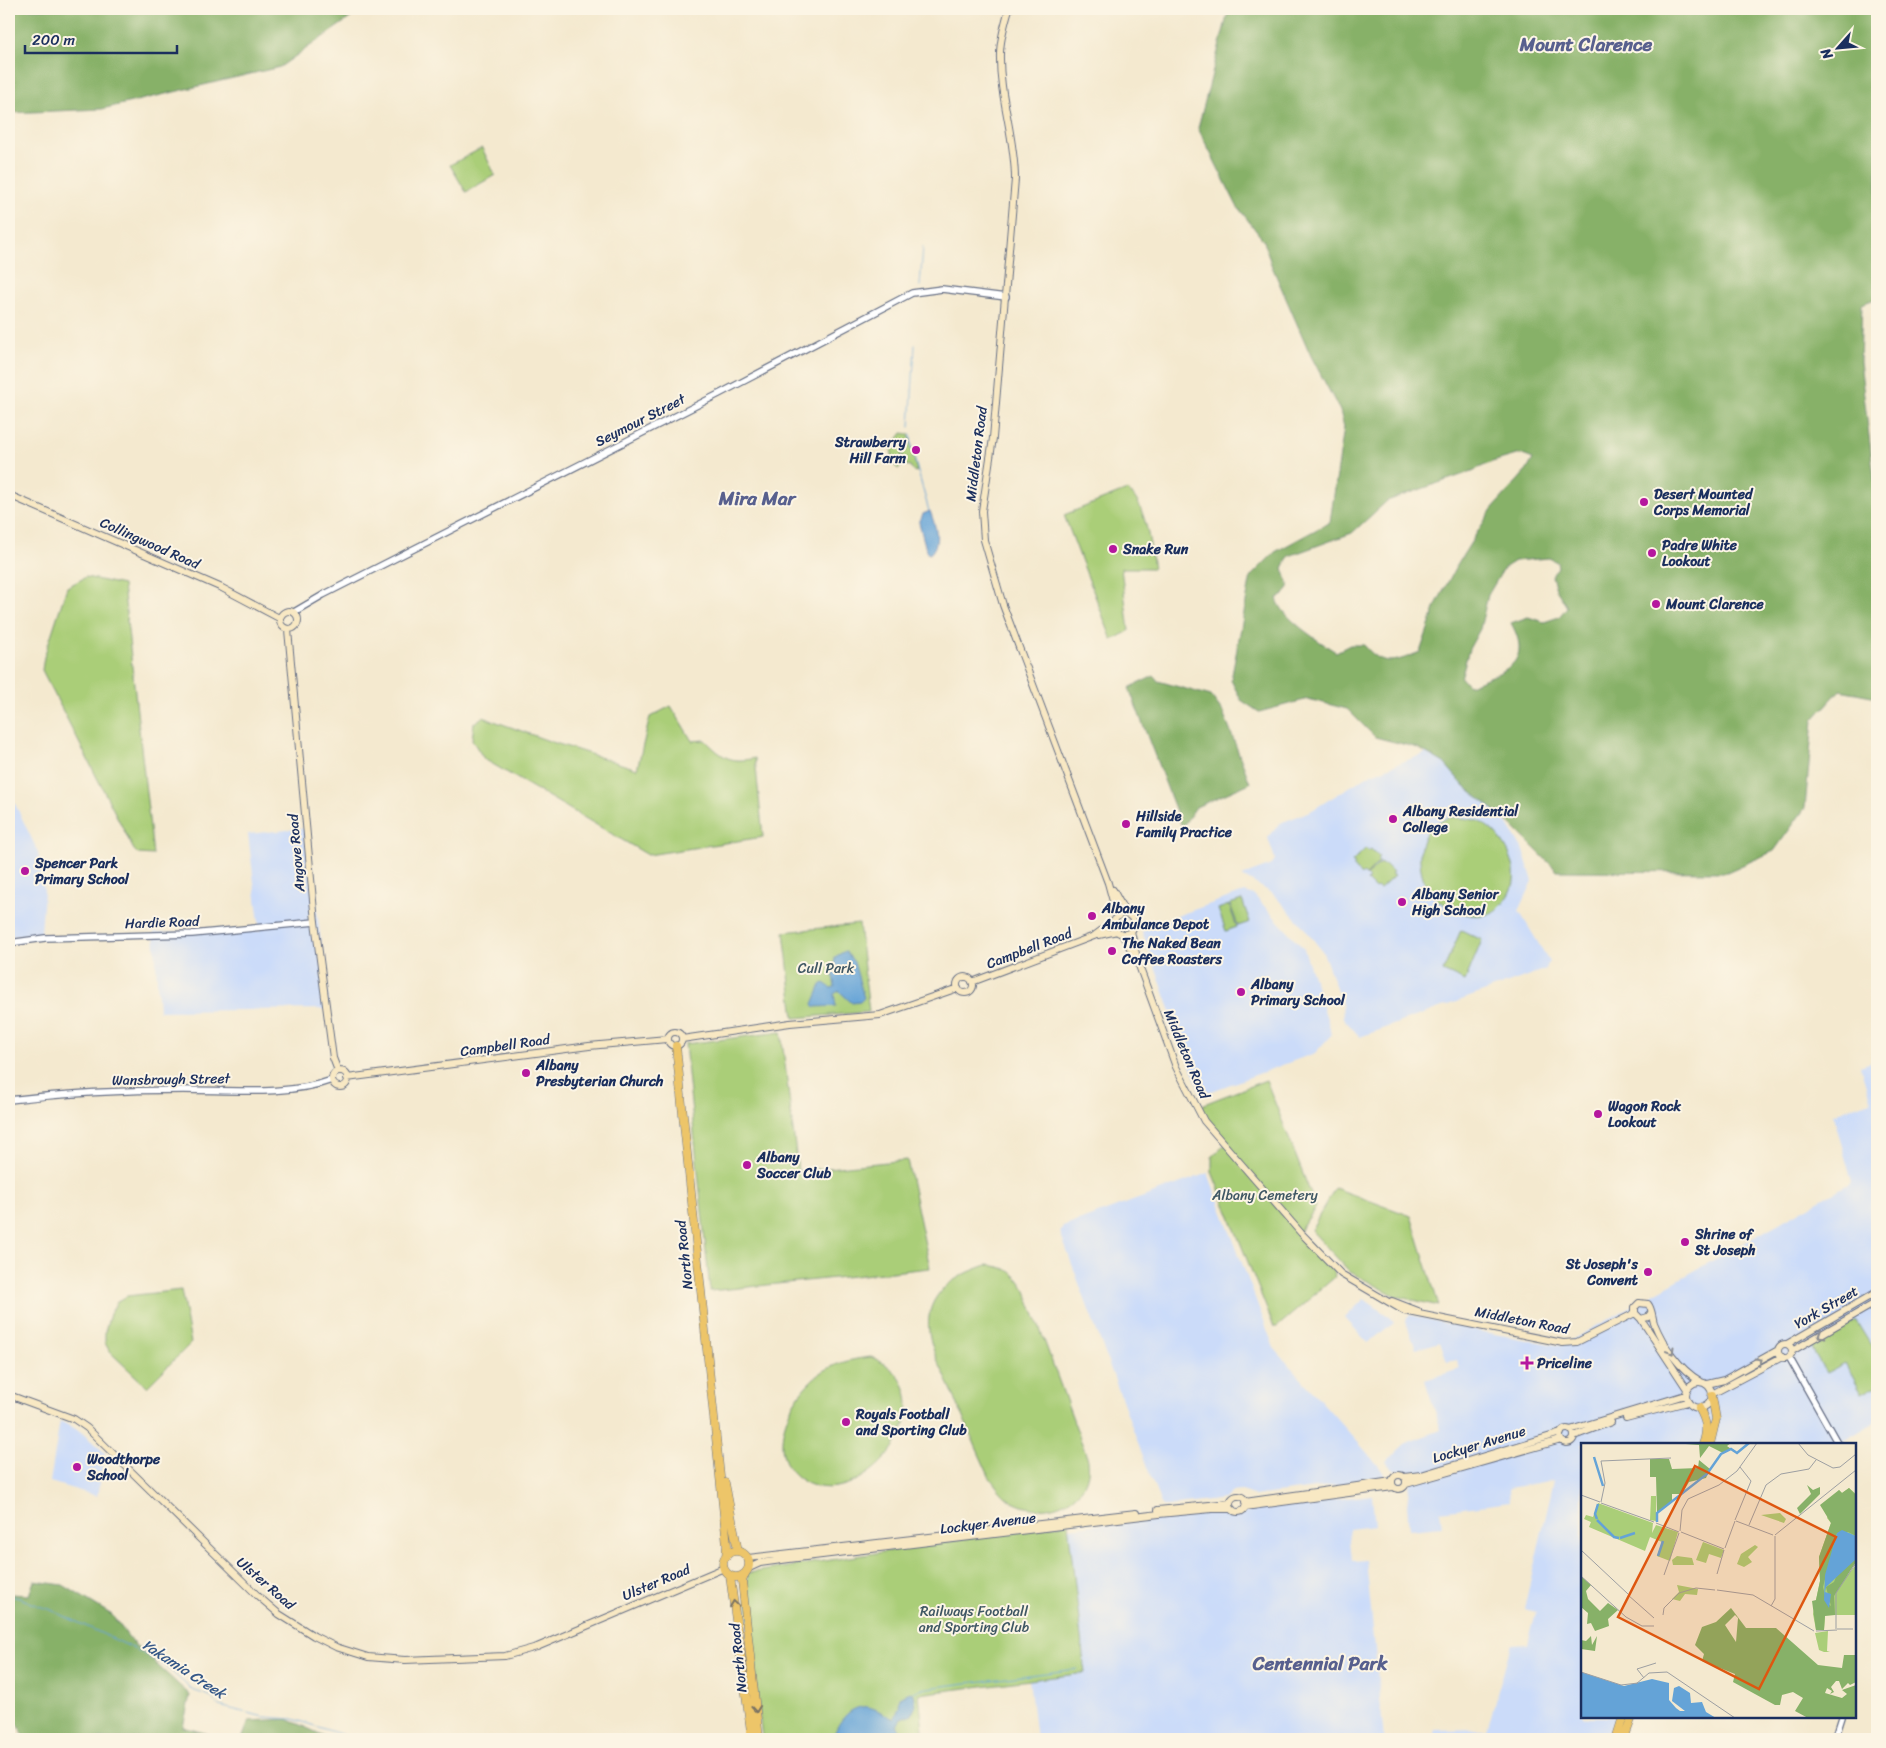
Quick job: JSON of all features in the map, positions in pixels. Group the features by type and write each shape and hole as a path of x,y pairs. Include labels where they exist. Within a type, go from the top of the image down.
{"main road":[{"name":"Middleton Road","path":"1009,9 1000,52 1002,85 1015,156 1006,297 993,438 982,511 984,540 1003,604 1108,883 1116,919"},
{"name":"Collingwood Road","path":"9,495 222,588 279,618"},
{"path":"288,610 294,612 298,618 297,625 288,630 282,628 279,618 282,613 288,610"},
{"name":"Angove Road","path":"288,630 315,922 333,1058 338,1072"},
{"name":"Middleton Road","path":"1108,883 1126,914"},
{"path":"1126,914 1132,917 1134,923 1131,931 1119,932 1116,919 1126,914"},
{"name":"Campbell Road","path":"1094,936 1116,919"},
{"name":"Middleton Road","path":"1131,931 1138,963 1184,1087 1204,1121 1341,1274 1373,1295 1404,1311 1428,1314 1570,1343 1635,1313"},
{"name":"Middleton Road","path":"1119,932 1138,963"},
{"name":"Campbell Road","path":"972,982 1094,936 1119,932"},
{"path":"682,1038 790,1023 880,1014 958,988 967,992 972,987 972,982 969,978 964,977 959,980 958,988"},
{"path":"674,1031 680,1033 682,1038 681,1044 676,1046 669,1044 667,1039 669,1034 674,1031"},
{"name":"Campbell Road","path":"347,1078 589,1046 667,1039"},
{"name":"North Road","path":"676,1046 719,1462 727,1545 726,1556"},
{"path":"338,1072 342,1072 347,1078 346,1084 340,1087 332,1080 333,1075 338,1072"},
{"name":"York Street","path":"1703,1383 1724,1380 1778,1350 1781,1345 1787,1344 1877,1292"},
{"path":"1710,1443 1716,1419 1712,1395 1703,1383 1685,1372 1678,1364 1654,1324 1650,1306 1642,1302 1637,1304 1635,1313 1641,1319 1692,1407 1699,1408 1708,1405 1712,1395"},
{"name":"York Street","path":"1712,1395 1788,1355 1877,1302"},
{"path":"1641,1319 1648,1317 1651,1313"},
{"name":"York Street","path":"1787,1344 1788,1355"},
{"path":"1778,1350 1788,1355"},
{"path":"1572,1433 1569,1443 1561,1437 1564,1430 1572,1433 1628,1417 1686,1395 1694,1382 1703,1383"},
{"name":"Ulster Road","path":"9,1395 74,1419 87,1428 279,1614 336,1647 368,1657 405,1660 505,1656 537,1647 724,1568"},
{"path":"1699,1408 1705,1418 1708,1431 1704,1443"},
{"name":"Lockyer Avenue","path":"1405,1480 1561,1437"},
{"name":"North Road","path":"719,1462 725,1482 738,1551"},
{"path":"1245,1504 1242,1498 1236,1496 1231,1506 1238,1512 1245,1504 1392,1484 1400,1489 1405,1480 1397,1475 1392,1484"},
{"name":"Lockyer Avenue","path":"748,1558 1210,1503 1231,1506"},
{"name":"Lockyer Avenue","path":"747,1571 760,1563 1231,1506"},
{"path":"738,1551 748,1558 747,1571 740,1577 730,1576 724,1568 726,1556 731,1552 738,1551"},
{"name":"North Road","path":"747,1571 742,1581 759,1739"},
{"name":"North Road","path":"730,1576 752,1739"},
{"path":"1616,1739 1623,1718"},
{"path":"1624,1739 1632,1718"}],"street":[{"name":"Seymour Street","path":"294,612 323,595 719,394 912,293 942,289 1006,297"},
{"name":"Hardie Road","path":"9,943 45,938 192,934 315,922"},
{"name":"Wansbrough Street","path":"9,1100 84,1093 271,1089 312,1086 332,1080"},
{"path":"1788,1355 1837,1443"},
{"path":"1835,1739 1842,1718"}],"shaded area":[{"name":"Albany Senior High School","path":"1426,753 1444,763 1465,787 1504,818 1522,848 1533,881 1519,911 1549,961 1546,969 1360,1037 1343,1018 1342,1004 1323,952 1301,924 1272,893 1242,876 1272,865 1275,859 1268,838 1280,823 1309,812 1369,775"},
{"name":"Spencer Park Primary School","path":"9,791 38,852 44,891 41,933 9,937"},
{"path":"307,828 329,1009 159,1011 154,932 260,931 248,834"},
{"name":"Albany Primary School","path":"1244,892 1254,895 1304,949 1332,1034 1315,1053 1201,1095 1142,931 1157,923"},
{"path":"1877,1060 1877,1421 1840,1443 1581,1443 1581,1718 1621,1718 1613,1739 1435,1739 1434,1730 1487,1729 1511,1645 1528,1644 1536,1612 1524,1609 1554,1480 1509,1488 1510,1502 1440,1511 1442,1527 1409,1530 1407,1504 1410,1480 1407,1474 1392,1469 1386,1462 1406,1443 1441,1430 1425,1380 1460,1369 1457,1360 1447,1362 1440,1342 1416,1349 1406,1322 1407,1317 1410,1315 1483,1332 1561,1346 1852,1182 1833,1114 1871,1101 1860,1066"},
{"path":"1208,1173 1274,1348 1378,1465 1384,1474 1382,1479 1255,1496 1242,1491 1232,1492 1225,1499 1169,1506 1163,1506 1160,1502 1060,1232 1063,1227 1068,1225"},
{"path":"1364,1299 1391,1318 1394,1323 1368,1343 1345,1318"},
{"name":"Woodthorpe School","path":"60,1421 81,1432 105,1453 97,1496 50,1482"},
{"path":"1372,1495 1375,1526 1349,1529 1352,1561 1366,1560 1384,1739 1036,1739 1029,1679 1069,1528 1224,1510 1235,1515 1242,1514 1247,1510"}],"green space":[{"path":"9,9 363,9 280,67 102,109 9,113"},
{"path":"1229,9 1877,9 1877,298 1862,304 1860,362 1877,502 1877,697 1840,690 1813,720 1805,808 1774,851 1727,872 1557,871 1504,818 1465,787 1444,763 1418,748 1375,737 1347,709 1308,699 1259,712 1241,700 1231,680 1251,576 1275,552 1330,522 1344,427 1340,411 1311,356 1271,264 1264,241 1237,206 1198,128","holes":["1520,454 1533,459 1527,470 1492,509 1458,563 1437,603 1420,652 1390,661 1377,657 1364,645 1350,645 1336,652 1320,642 1285,613 1277,598 1284,595 1289,587 1283,568 1289,556 1352,533 1387,501 1470,472 1492,462","1549,558 1557,562 1558,567 1552,576 1556,589 1567,607 1559,617 1544,622 1528,617 1511,623 1517,637 1519,649 1517,658 1503,671 1469,685 1461,678 1469,649 1480,629 1488,595 1504,568 1515,561"]},
{"path":"482,148 495,175 466,192 450,165"},
{"path":"902,433 909,434 917,472 913,471 910,466 905,465 902,453 901,467 898,469 894,465 891,448"},
{"name":"Snake Run","path":"1127,490 1139,504 1143,514 1154,568 1121,568 1129,631 1112,640 1064,515"},
{"path":"86,577 123,585 153,855 138,854 134,850 42,670 44,657 67,587"},
{"path":"1154,676 1158,681 1211,696 1223,712 1250,783 1196,807 1182,827 1129,688"},
{"path":"671,706 692,741 705,740 716,751 727,758 746,760 755,758 763,837 648,855 484,759 472,740 474,723 483,717 549,741 637,769 650,717"},
{"path":"1449,817 1470,819 1482,823 1498,837 1510,856 1513,866 1513,887 1502,905 1489,914 1481,916 1457,911 1436,899 1425,883 1420,862 1422,842 1432,826"},
{"path":"1366,848 1368,851 1371,849 1379,857 1377,859 1379,862 1366,875 1363,873 1361,875 1352,862"},
{"path":"1380,863 1385,864 1393,872 1391,874 1394,876 1380,889 1377,887 1375,889 1367,881 1369,879 1366,876"},
{"path":"1242,900 1250,922 1238,926 1230,904"},
{"path":"1229,905 1237,927 1226,931 1218,909"},
{"name":"Cull Park","path":"859,924 869,1012 794,1018 784,932"},
{"path":"1461,930 1482,940 1465,981 1443,971"},
{"name":"Albany Soccer Club","path":"781,1032 798,1171 907,1160 930,1268 710,1291 685,1044"},
{"name":"Albany Cemetery","path":"1266,1080 1316,1207 1298,1233 1334,1271 1335,1277 1277,1327 1274,1327 1212,1172 1212,1157 1227,1143 1206,1120 1201,1109 1204,1104"},
{"path":"1335,1188 1411,1216 1439,1306 1396,1296 1350,1272 1311,1230"},
{"path":"987,1265 1011,1272 1026,1291 1088,1460 1088,1474 1084,1485 1076,1495 1054,1507 1041,1509 1015,1503 994,1484 931,1342 928,1326 930,1313 934,1301 941,1291 961,1276"},
{"path":"181,1290 191,1343 147,1387 110,1352 105,1343 105,1332 110,1314 117,1302 127,1296"},
{"path":"1856,1321 1877,1355 1877,1386 1862,1394 1845,1363 1826,1373 1811,1347"},
{"name":"Royals Football and Sporting Club","path":"871,1357 897,1375 907,1398 905,1423 893,1448 874,1469 850,1483 824,1488 800,1479 789,1468 783,1455 782,1440 790,1410 798,1396 808,1384 830,1367 850,1360"},
{"name":"Railways Football and Sporting Club","path":"1068,1523 1085,1673 919,1694 924,1739 762,1739 746,1590 748,1573"},
{"path":"34,1581 63,1585 112,1615 133,1643 190,1695 183,1727 226,1739 26,1739 9,1709 9,1594 29,1595"},
{"path":"287,1719 331,1739 242,1739 249,1721"}],"water":[{"path":"930,511 937,539 934,549 930,554 927,553 919,523 923,514"},
{"path":"845,951 854,962 864,998 860,1002 852,1003 839,991 834,994 836,1006 815,1007 813,1004 821,985 824,983 831,988 835,987 833,976 835,957"},
{"path":"910,1692 914,1694 916,1705 912,1714 901,1718 897,1726 907,1739 833,1739 837,1727 845,1716 861,1707 872,1708 894,1719 899,1708 900,1697"}],"waterway":[{"path":"920,286 923,247"},
{"path":"910,427 915,345"},
{"path":"911,435 912,450 929,511"},
{"name":"Yakamia Creek","path":"9,1596 49,1609 133,1648 164,1665 192,1690 210,1696 219,1706 264,1717 293,1719 356,1739"},
{"path":"912,1693 920,1689 1077,1669"}],"place":[{"name":"Strawberry Hill Farm","path":"916,450"},
{"name":"Desert Mounted Corps Memorial","path":"1644,502"},
{"name":"Snake Run","path":"1113,549"},
{"name":"Padre White Lookout","path":"1652,553"},
{"name":"Mount Clarence","path":"1656,604"},
{"name":"Albany Residential College","path":"1393,819"},
{"name":"Hillside Family Practice","path":"1126,824"},
{"name":"Spencer Park Primary School","path":"25,871"},
{"name":"Albany Senior High School","path":"1402,902"},
{"name":"Albany Ambulance Depot","path":"1092,916"},
{"name":"The Naked Bean Coffee Roasters","path":"1112,951"},
{"name":"Albany Primary School","path":"1241,992"},
{"name":"Albany Presbyterian Church","path":"526,1073"},
{"name":"Wagon Rock Lookout","path":"1598,1114"},
{"name":"Albany Soccer Club","path":"747,1165"},
{"name":"Shrine of St Joseph","path":"1685,1242"},
{"name":"St Joseph's Convent","path":"1648,1272"},
{"name":"Priceline","path":"1527,1363"},
{"name":"Royals Football and Sporting Club","path":"846,1422"},
{"name":"Woodthorpe School","path":"77,1467"}],"district":[{"name":"Mount Clarence","path":"1586,44"},
{"name":"Mira Mar","path":"757,498"},
{"name":"Centennial Park","path":"1320,1663"}]}
